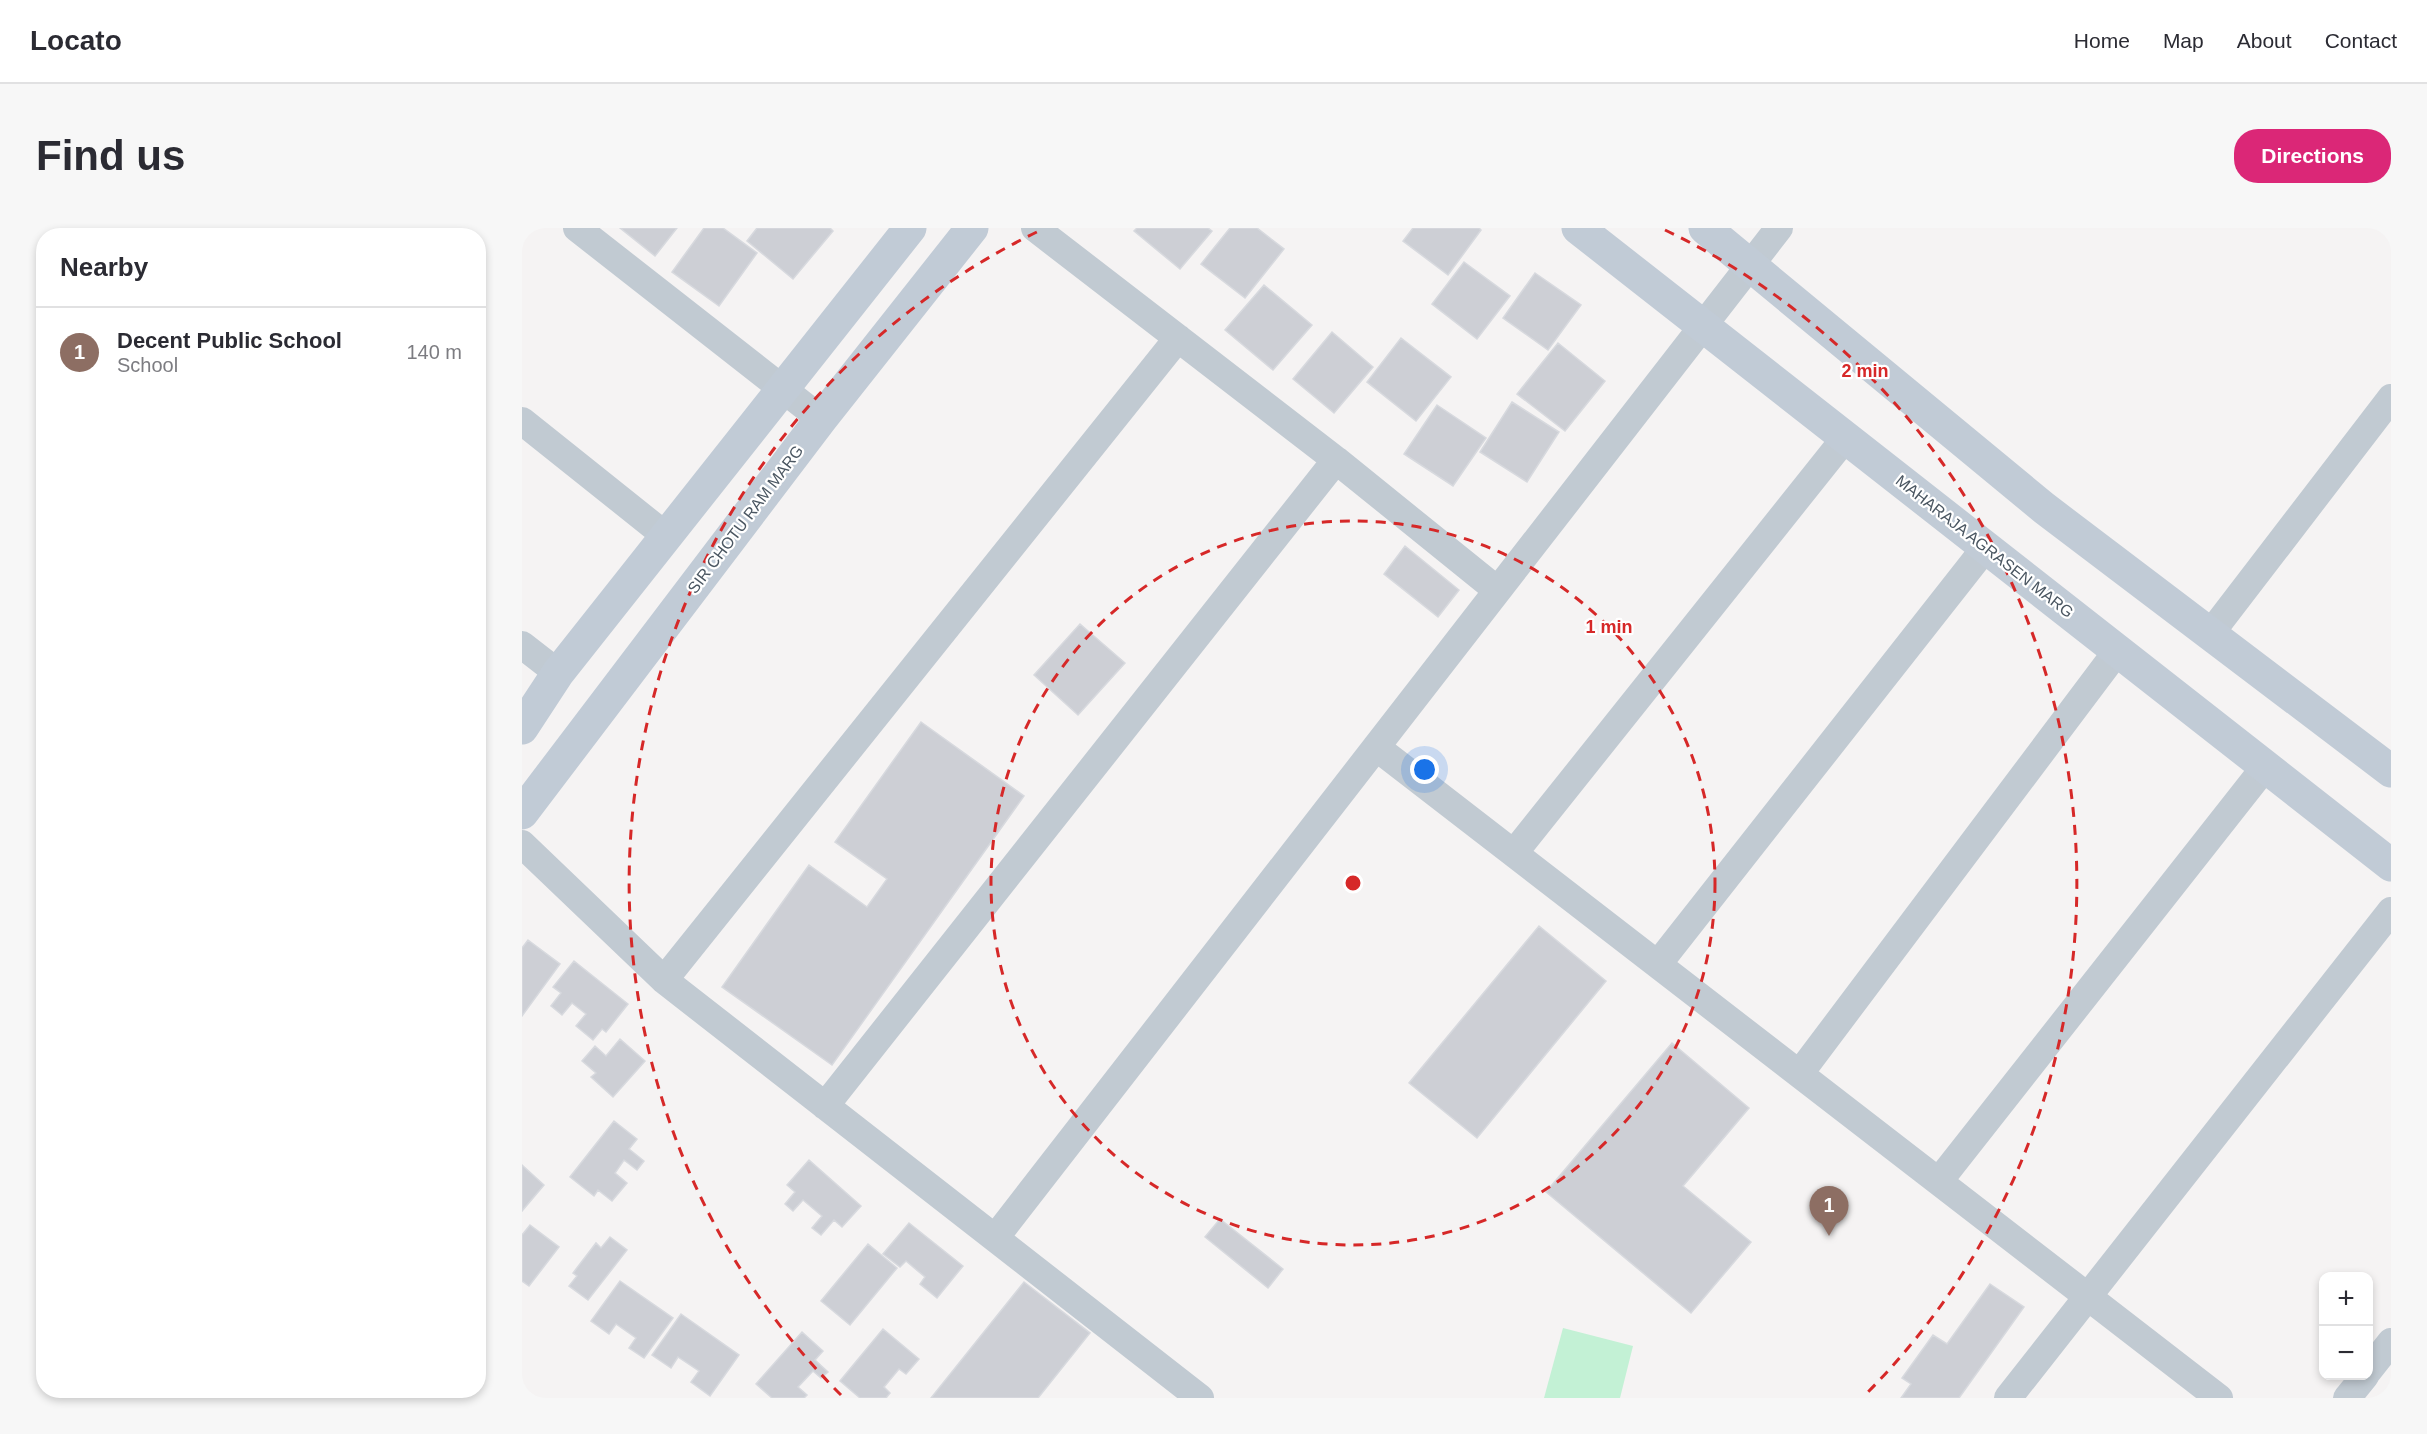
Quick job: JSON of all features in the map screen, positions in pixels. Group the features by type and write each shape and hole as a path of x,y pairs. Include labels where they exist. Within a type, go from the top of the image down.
{"street":[{"path":"577,228 821,419"},
{"path":"522,728 558,673 910,228"},
{"name":"SIR CHOTU RAM MARG","path":"522,813 821,419 972,228"},
{"path":"1035,228 1336,460 1497,590 1500,587"},
{"name":"MAHARAJA AGRASEN MARG","path":"1578,228 2391,865"},
{"path":"1705,228 2044,508 2391,771"},
{"path":"995,1238 1779,228"},
{"path":"664,980 1178,338"},
{"path":"2210,634 2391,398"},
{"path":"522,422 666,536"},
{"path":"1514,853 1846,437"},
{"path":"825,1106 1336,460"},
{"path":"1658,964 1986,547"},
{"path":"522,645 558,673"},
{"path":"1800,1073 2118,650"},
{"path":"1376,747 2219,1398"},
{"path":"1940,1181 2265,767"},
{"path":"522,844 664,980 1200,1398"},
{"path":"2008,1398 2391,911"},
{"path":"2373,1365 2391,1342"},
{"path":"2348,1398 2362,1380"}],"green space":[{"path":"1563,1328 1633,1346 1620,1398 1544,1398"}],"building":[{"path":"620,228 677,228 655,256"},
{"path":"704,228 723,228 757,253 719,306 672,272"},
{"path":"757,228 830,228 833,231 793,279 747,241"},
{"path":"1137,228 1208,228 1212,231 1180,269 1134,231"},
{"path":"1230,228 1257,228 1284,249 1245,298 1201,264"},
{"path":"1413,228 1479,228 1481,230 1448,275 1403,241"},
{"path":"1464,262 1510,296 1477,339 1432,304"},
{"path":"1535,273 1581,305 1548,350 1503,318"},
{"path":"1264,285 1312,325 1273,370 1225,330"},
{"path":"1332,332 1373,367 1334,413 1293,379"},
{"path":"1401,338 1451,377 1416,421 1367,382"},
{"path":"1558,343 1605,381 1565,431 1517,394"},
{"path":"1512,402 1559,432 1527,482 1480,452"},
{"path":"1437,405 1486,438 1453,486 1404,454"},
{"path":"1405,546 1459,590 1438,617 1384,574"},
{"path":"1080,624 1125,663 1078,715 1034,675"},
{"path":"921,722 1024,796 832,1065 722,987 809,865 867,907 887,879 835,842"},
{"path":"1539,926 1606,981 1477,1138 1409,1083"},
{"path":"528,940 560,964 522,1016 522,948"},
{"path":"574,961 628,1004 606,1032 602,1029 593,1040 576,1026 586,1014 572,1003 562,1015 551,1006 561,993 553,987"},
{"path":"620,1039 645,1061 613,1097 591,1077 596,1073 582,1061 595,1046 606,1056"},
{"path":"1672,1043 1749,1108 1683,1186 1751,1242 1691,1313 1546,1192"},
{"path":"614,1121 637,1139 629,1149 644,1161 637,1170 624,1160 615,1173 627,1183 612,1201 598,1190 594,1196 570,1177"},
{"path":"809,1160 861,1206 842,1227 834,1220 821,1235 812,1228 822,1216 803,1200 793,1211 785,1204 795,1192 787,1185"},
{"path":"522,1165 544,1185 522,1211"},
{"path":"1220,1219 1283,1269 1268,1288 1205,1237"},
{"path":"909,1223 963,1266 937,1298 920,1284 925,1277 906,1261 900,1267 883,1254"},
{"path":"530,1225 559,1247 529,1286 522,1281 522,1235"},
{"path":"610,1237 627,1250 588,1300 569,1286 577,1276 573,1273 596,1243 601,1248"},
{"path":"868,1244 897,1268 850,1325 821,1301"},
{"path":"620,1281 673,1318 644,1358 629,1348 636,1338 616,1324 609,1334 591,1321"},
{"path":"1024,1282 1090,1333 1038,1398 931,1398"},
{"path":"1990,1284 2024,1307 1959,1398 1901,1398 1911,1384 1902,1378 1933,1335 1947,1344"},
{"path":"681,1314 739,1355 710,1396 691,1382 699,1371 678,1357 671,1368 652,1355"},
{"path":"883,1329 919,1359 906,1374 899,1369 884,1387 890,1393 886,1398 860,1398 840,1381"},
{"path":"802,1332 823,1351 815,1360 828,1372 821,1378 813,1371 798,1387 807,1395 804,1398 772,1398 756,1384"}],"place":[{"name":"Decent Public School","path":"1829,1236"}]}
